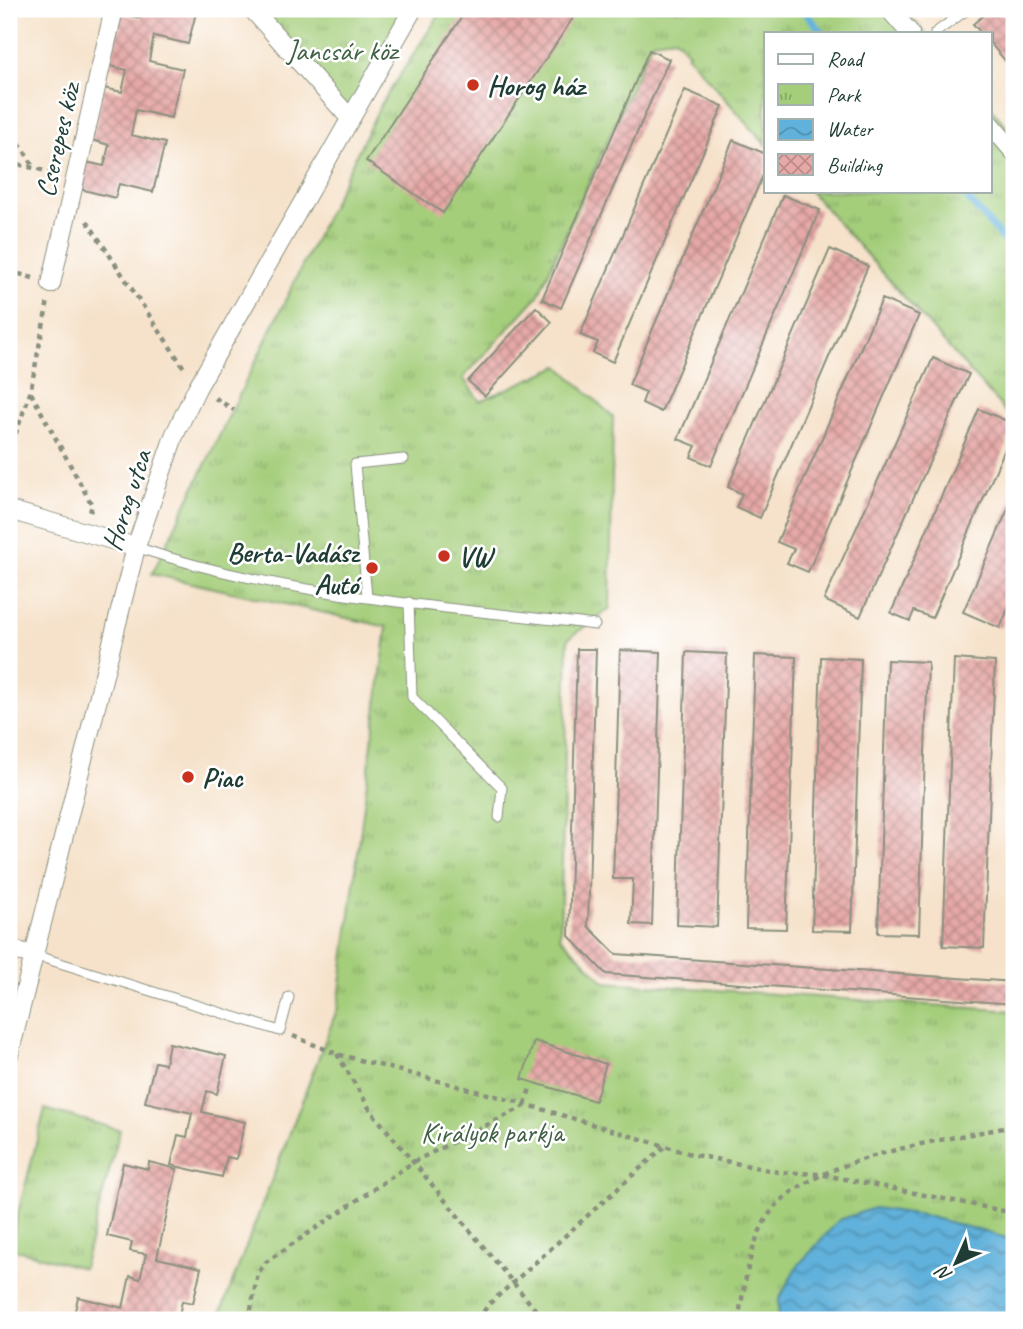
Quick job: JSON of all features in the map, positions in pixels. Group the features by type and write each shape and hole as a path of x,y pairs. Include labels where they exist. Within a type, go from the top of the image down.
{"street":[{"name":"Cserepes köz","path":"51,284 114,9"},
{"path":"252,9 349,117"},
{"name":"Horog utca","path":"9,1055 136,547 174,436 197,388 412,9"},
{"path":"889,9 909,32"},
{"path":"992,126 1014,152"},
{"path":"9,510 136,547"},
{"path":"9,949 34,955"}],"lane":[{"path":"936,32 968,9"},
{"path":"367,597 355,464 404,459"},
{"path":"136,547 223,571 367,597 595,625"},
{"path":"409,602 412,697 502,788 499,817"},
{"path":"34,955 281,1031 289,997"}],"path":[{"path":"9,18 19,9"},
{"path":"9,126 34,168"},
{"path":"9,162 76,178"},
{"path":"71,197 197,388 234,410"},
{"path":"9,453 30,393 51,284"},
{"path":"30,393 92,505 85,530"},
{"path":"281,1031 337,1054 665,1146 778,1172 820,1174 1014,1213"},
{"path":"337,1054 371,1111 544,1320"},
{"path":"249,1320 258,1273 266,1262 415,1161 526,1105 531,1084"},
{"path":"738,1320 753,1250 771,1213 785,1198 820,1174 913,1146 1014,1126"},
{"path":"478,1320 488,1306 513,1282 665,1146"}],"green space":[{"name":"Jancsár köz","path":"252,9 413,9 349,117"},
{"name":"Királyok parkja","path":"443,9 904,9 924,32 764,32 764,143 675,38 652,41 538,296 463,378 480,401 559,366 613,417 610,608 568,639 560,937 605,982 1014,1011 1014,1320 218,1320 338,1007 387,627 152,574 380,106"},
{"path":"992,109 1014,135 1014,421 811,192 992,192"},
{"path":"45,1109 120,1130 83,1268 9,1248"}],"water":[{"path":"874,1208 923,1215 1014,1240 1014,1320 778,1320 779,1300 795,1269 839,1220"}],"building":[{"path":"142,9 197,9 188,44 154,36 149,61 183,69 171,118 136,110 131,135 165,143 153,192 119,184 115,198 80,189 86,162 104,166 109,145 92,140 104,88 122,92 127,70 110,66 122,14 140,18"},
{"name":"Horog ház","path":"467,9 579,9 443,213 366,161"},
{"path":"991,9 1014,9 1014,71 992,45 992,32 980,32 973,24"},
{"path":"649,50 669,59 561,308 542,299"},
{"path":"685,90 723,106 613,362 593,353 598,342 580,335"},
{"path":"733,140 764,153 764,173 661,412 642,403 646,392 629,385"},
{"path":"783,195 820,210 711,466 691,457 696,446 678,439"},
{"path":"830,249 868,266 760,518 736,507 742,494 728,487"},
{"path":"882,299 919,315 808,572 787,563 794,549 777,542"},
{"path":"536,307 552,322 485,396 468,381"},
{"path":"933,358 969,374 860,617 824,600"},
{"path":"979,409 1014,424 1014,428 932,618 914,611 910,621 891,613"},
{"path":"1014,495 1014,595 1000,628 963,612"},
{"path":"577,649 596,649 588,926 616,954 1014,982 1014,1004 606,974 569,936"},
{"path":"620,650 661,652 652,925 631,924 633,879 613,879"},
{"path":"686,652 727,654 717,927 677,925"},
{"path":"755,655 796,657 786,929 746,928"},
{"path":"821,657 861,659 852,931 812,930"},
{"path":"954,659 995,662 984,948 943,946"},
{"path":"887,660 928,662 919,934 878,933"},
{"path":"1014,883 1014,948 1009,947"},
{"path":"534,1041 606,1064 595,1101 522,1079"},
{"path":"169,1043 226,1056 217,1094 207,1091 202,1112 245,1122 236,1159 227,1157 222,1177 171,1165 178,1135 187,1137 192,1113 145,1102 155,1062 165,1064"},
{"path":"149,1162 177,1169 157,1258 201,1268 193,1303 182,1301 178,1320 160,1320 134,1314 132,1320 73,1320 78,1297 123,1308 130,1276 140,1279 146,1254 130,1251 132,1242 107,1236 123,1163 148,1169"}],"waterway":[{"path":"802,9 822,32"},
{"path":"962,192 1014,252"}],"place":[{"name":"Horog ház","path":"473,85"},
{"name":"VW","path":"444,556"},
{"name":"Berta-Vadász Autó","path":"372,568"},
{"name":"Piac","path":"188,777"}]}
